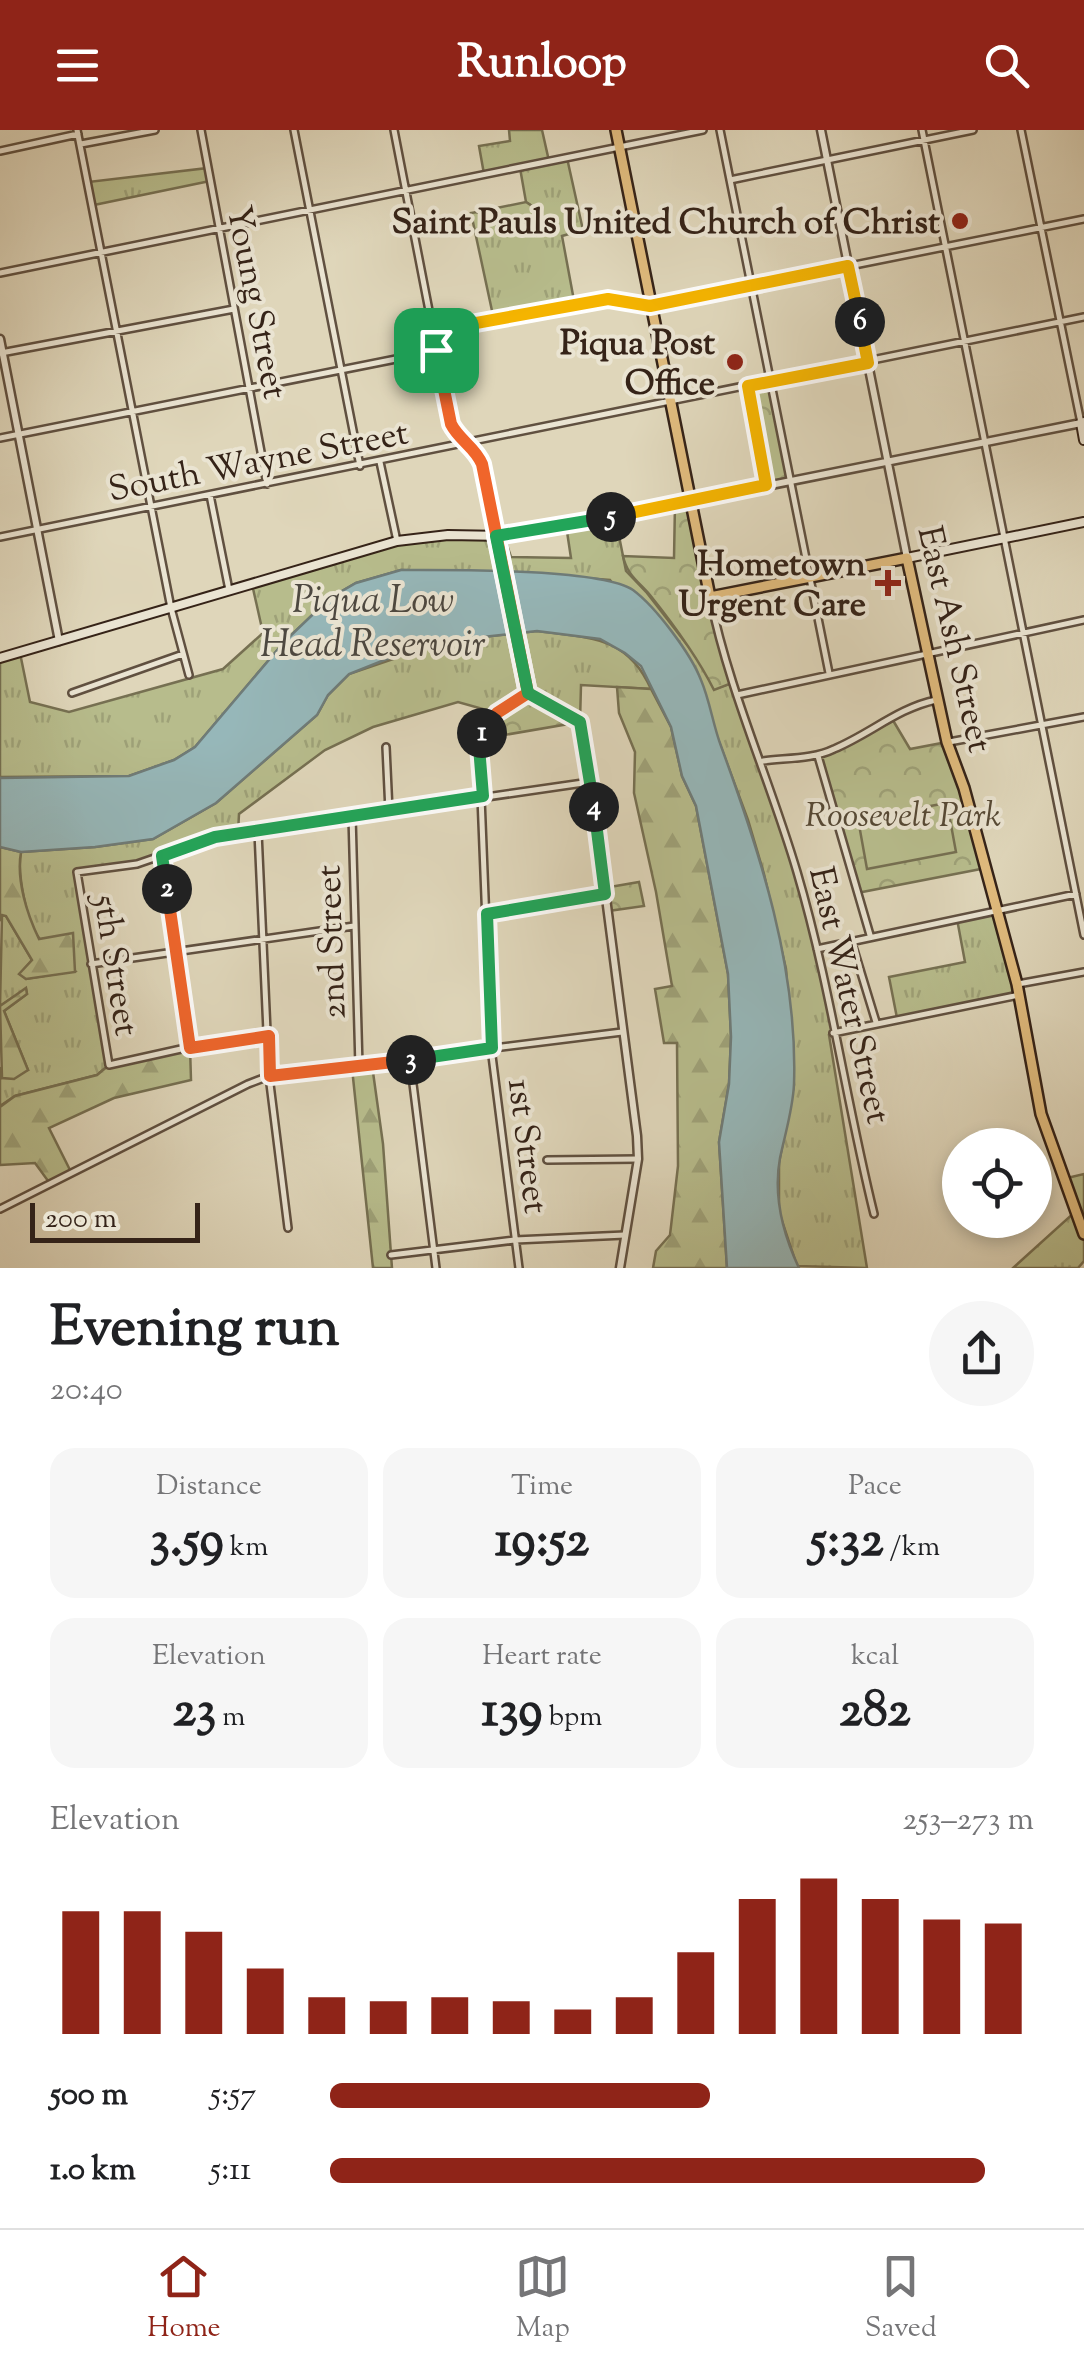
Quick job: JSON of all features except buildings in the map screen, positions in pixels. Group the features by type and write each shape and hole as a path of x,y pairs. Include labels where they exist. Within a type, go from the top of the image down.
{"main road":[{"name":"East Water Street","path":"616,130 710,596"},
{"path":"1082,422 1084,440"},
{"path":"0,658 397,541 448,535 496,536 690,501"},
{"path":"710,596 1084,522"},
{"name":"East Ash Street","path":"907,558 936,700 1018,990 1041,1114 1082,1229"}],"street":[{"path":"81,144 155,130"},
{"name":"Young Street","path":"201,130 267,484"},
{"path":"294,130 360,466"},
{"path":"394,130 451,424 478,453 482,464 528,693 580,722 626,1032 638,1159 620,1268"},
{"path":"0,273 703,130"},
{"path":"720,130 828,674"},
{"name":"East Ash Street","path":"821,130 907,558"},
{"path":"922,130 1084,935"},
{"path":"730,180 973,130"},
{"path":"690,501 1082,422 1021,130"},
{"path":"0,151 78,132 170,608 189,674"},
{"path":"432,331 608,299 650,306 1084,219"},
{"path":"1,353 234,309"},
{"name":"South Wayne Street","path":"0,537 1084,317"},
{"path":"0,338 60,642"},
{"path":"0,438 436,350"},
{"path":"748,386 766,485"},
{"path":"380,462 397,541"},
{"path":"210,495 229,590"},
{"name":"East Water Street","path":"710,596 717,634 798,875 874,1214"},
{"path":"736,694 1084,620"},
{"path":"72,693 183,654"},
{"name":"1st Street","path":"519,1268 492,1048 479,747 483,728 497,713 528,693"},
{"path":"762,761 818,755 890,717 936,700"},
{"path":"947,742 1084,717"},
{"path":"386,748 389,811"},
{"path":"818,755 870,936"},
{"path":"269,1036 190,1048 162,856 215,837 590,782"},
{"name":"2nd Street","path":"352,816 359,1067"},
{"path":"258,832 270,1076 288,1228"},
{"name":"5th Street","path":"162,856 110,870 77,872 109,1065 190,1048"},
{"path":"487,914 605,894"},
{"path":"817,949 1076,894"},
{"path":"91,964 354,926"},
{"path":"851,940 876,1022"},
{"path":"833,1033 1084,972"},
{"path":"0,1209 270,1076 626,1032"},
{"path":"410,1060 436,1268"},
{"path":"547,1160 638,1159"},
{"path":"391,1254 515,1240 625,1235"}],"green space":[{"path":"509,130 542,130 549,161 567,158 583,230 562,236 575,306 494,320 471,213 477,212 488,220 535,208 526,202 520,168 484,174 479,146 510,141"},
{"path":"208,168 210,181 94,205 88,182"},
{"path":"526,202 535,208 534,225 488,220 477,212"},
{"path":"770,382 791,480 767,485 748,386"},
{"path":"690,501 732,683 714,690 676,629 630,573 623,556 674,558 675,504"},
{"path":"615,516 626,571 702,664 714,689 732,683 798,875 833,1033 829,1035 867,1268 797,1266 779,1212 779,1163 794,1085 786,969 764,874 718,739 610,580 401,570 356,583 330,598 285,641 195,747 174,760 129,776 0,777 0,658 20,653 30,702 69,712 223,669 263,633 252,584 397,541 504,536 511,557 571,558 566,525"},
{"path":"537,631 590,638 618,649 641,671 651,689 581,685 580,722 497,713 458,702 373,727 325,750 239,814 238,833 137,864 78,872 109,1065 97,1075 15,1096 0,1106 0,1067 2,1078 28,1070 4,1011 27,994 26,989 0,1006 2,915 32,960 20,974 26,979 75,971 34,930 20,872 21,852 153,839 216,803 317,715 328,695 349,674 446,641"},
{"path":"617,687 651,689 671,727 682,776 696,806 728,974 729,1084 719,1142 727,1268 653,1268 656,1251 670,1235 678,1166 677,1043 664,1043 655,989 672,986 634,793 635,752 619,713"},
{"path":"528,693 580,722 481,739 493,718"},
{"name":"Roosevelt Park","path":"891,717 910,749 947,742 986,868 857,893 818,755"},
{"path":"947,803 956,852 867,869 858,819"},
{"path":"0,847 21,852 24,897 39,939 73,933 75,972 26,979 19,974 32,960 6,916 2,915 0,921"},
{"path":"639,882 644,906 608,911 604,888"},
{"path":"998,912 1019,995 897,1018 889,977 965,962 957,919"},
{"path":"26,988 27,994 4,1011 28,1070 14,1079 2,1078 0,1006"},
{"path":"190,1047 191,1080 114,1098 49,1128 72,1174 51,1185 35,1163 0,1165 0,1107 15,1096 97,1075 109,1065"},
{"path":"372,1065 383,1144 392,1268 373,1268 352,1068"},
{"path":"1084,1174 1084,1261 1078,1268 1013,1268 1046,1238 1052,1238 1052,1233 1075,1212 1063,1179"}],"water":[{"name":"Piqua Low Head Reservoir","path":"401,570 557,574 616,583 633,590 652,608 696,669 762,869 783,954 794,1041 794,1084 778,1186 784,1228 799,1268 727,1268 719,1142 729,1084 728,974 696,806 682,776 671,727 641,666 600,639 537,631 446,641 397,655 349,674 328,695 317,715 216,803 153,839 21,852 0,847 0,778 129,776 174,760 195,747 285,641 330,598 356,583"}],"place":[{"name":"Saint Pauls United Church of Christ","path":"960,221"},
{"name":"Piqua Post Office","path":"735,362"},
{"name":"Hometown Urgent Care","path":"888,583"}],"route":[{"path":"436,350 432,331 608,299 650,306 848,266 868,363 748,386 766,485 496,536 528,693 574,718 584,729 605,894 487,914 492,1048 270,1076 269,1036 190,1048 162,856 215,837 483,796 479,747 483,728 497,713 528,693 498,549 482,464 478,453 451,424 436,350"}]}
